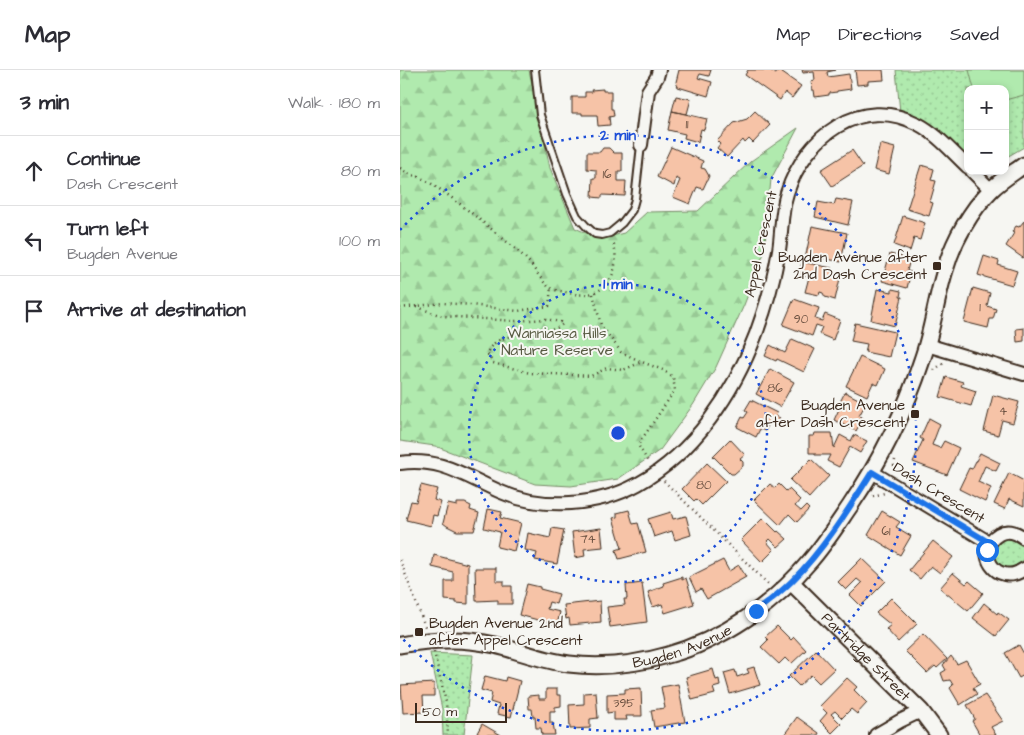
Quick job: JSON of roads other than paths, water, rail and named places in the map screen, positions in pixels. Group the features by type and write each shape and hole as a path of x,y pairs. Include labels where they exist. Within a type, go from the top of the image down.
{"street":[{"path":"641,145 648,91 659,70"},
{"name":"Appel Crescent","path":"400,463 427,462 439,464 462,472 502,492 517,497 547,502 593,500 637,484 664,467 689,444 714,412 737,375 755,336 769,293 779,249 787,192 797,169 818,141 835,127 854,118 875,114 896,116 925,128 964,163"},
{"name":"Bugden Avenue","path":"400,645 430,640 476,642 553,661 608,665 646,660 671,654 705,642 756,611 791,582 828,539 872,472 903,411 927,345 945,269 966,222 991,190 1024,165"},
{"path":"976,175 991,190"},
{"path":"927,345 1024,374"},
{"name":"Dash Crescent","path":"872,472 990,543"},
{"name":"Dash Crescent","path":"1022,575 1003,575 996,571 991,566 987,550 995,537 1002,532 1010,531 1024,538"},
{"name":"Partridge Street","path":"791,582 921,712 939,735"},
{"path":"876,735 900,720 921,712"}],"lane":[{"path":"535,70 540,115 567,194 577,216 595,234 610,233 622,223 632,210 641,145"}],"place":[{"name":"Bugden Avenue after 2nd Dash Crescent","path":"937,266"},
{"name":"Bugden Avenue after Dash Crescent","path":"915,414"},
{"name":"Bugden Avenue 2nd after Appel Crescent","path":"419,632"}],"park label":[{"name":"Wanniassa Hills Nature Reserve","path":"557,342"}]}
